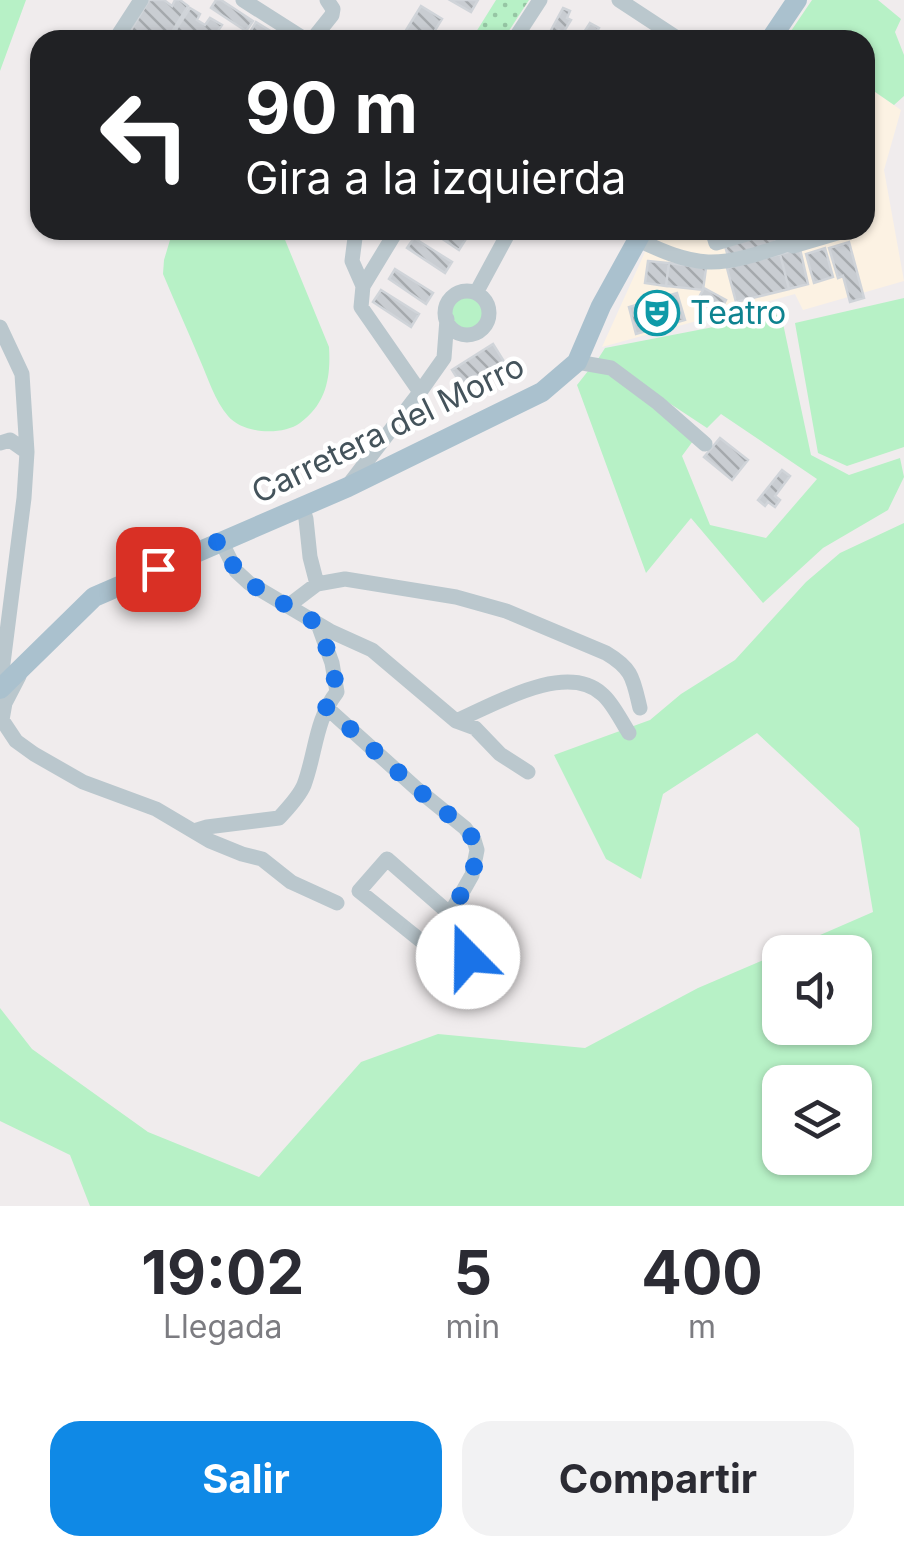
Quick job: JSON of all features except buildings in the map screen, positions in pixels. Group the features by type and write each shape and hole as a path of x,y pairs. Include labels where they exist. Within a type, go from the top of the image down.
{"main road":[{"path":"777,30 798,0"},
{"name":"Carretera del Morro","path":"0,688 94,597 348,486 542,392 577,362 601,306 638,240"}],"street":[{"path":"122,30 141,0"},
{"path":"243,0 292,30"},
{"path":"318,30 332,15 333,8 327,0"},
{"path":"520,30 540,0"},
{"path":"620,0 665,30"},
{"path":"355,240 352,261 364,286"},
{"path":"391,240 364,286 361,307 420,392"},
{"path":"476,293 505,240"},
{"path":"649,240 672,255 710,262 740,257 779,240"},
{"path":"788,240 793,246 813,240"},
{"path":"348,486 444,358 467,334 481,330 489,317 486,302 476,293 455,295 447,306 444,358"},
{"path":"446,319 454,330 467,334"},
{"path":"0,327 22,374 26,452 24,498 0,688"},
{"path":"577,362 611,368 705,444"},
{"path":"0,443 10,440 26,452"},
{"path":"302,506 318,584"},
{"path":"221,540 236,571 249,583 372,650 456,721 475,728 500,754 528,772"},
{"path":"288,606 318,584 345,579 456,596 506,611 620,661 631,671 640,708"},
{"path":"194,831 279,818 303,788 326,707 337,692 318,624"},
{"path":"23,668 5,703 2,720 16,741 83,782 156,809 210,841 262,859 291,882 336,902"},
{"path":"456,721 538,684 567,682 602,693 628,733"},
{"path":"326,707 474,840 478,850 472,875 450,914 450,941 468,957"},
{"path":"450,914 388,859 359,891 435,952 450,941"}],"shaded area":[{"path":"875,92 901,110 884,170 904,281 803,310 795,294 602,347 650,241 875,240"}],"green space":[{"path":"0,0 26,0 0,71"},
{"path":"496,0 529,0 510,30 477,30"},
{"path":"812,0 878,0 901,19 895,32 904,55 904,96 894,105 875,92 875,30 792,30"},
{"path":"170,240 285,240 329,347 325,389 309,416 283,430 263,431 243,427 223,410 163,274"},
{"path":"467,297 479,301 483,313 479,325 467,329 455,325 451,313 455,301"},
{"path":"904,298 904,447 847,466 818,453 795,323"},
{"path":"781,314 811,455 849,475 900,458 904,477 888,510 823,548 763,603 691,518 646,573 577,385 588,371 609,371 693,441 682,456 710,525 766,538 817,479 721,414 707,428 598,359 605,348"},
{"path":"904,523 904,1206 90,1206 70,1155 0,1121 0,1008 32,1049 148,1132 259,1177 361,1062 438,1034 585,1048 698,988 762,961 762,1045 872,1045 872,935 820,935 873,912 859,828 757,733 663,794 641,879 606,859 554,755 650,720 681,694 735,660 806,582 840,553"}],"place":[{"name":"Teatro","path":"657,313"}],"route":[{"path":"158,569 221,540 236,571 249,583 318,624 337,692 326,707 474,840 478,850 472,875 450,914 450,941 468,957"}]}
